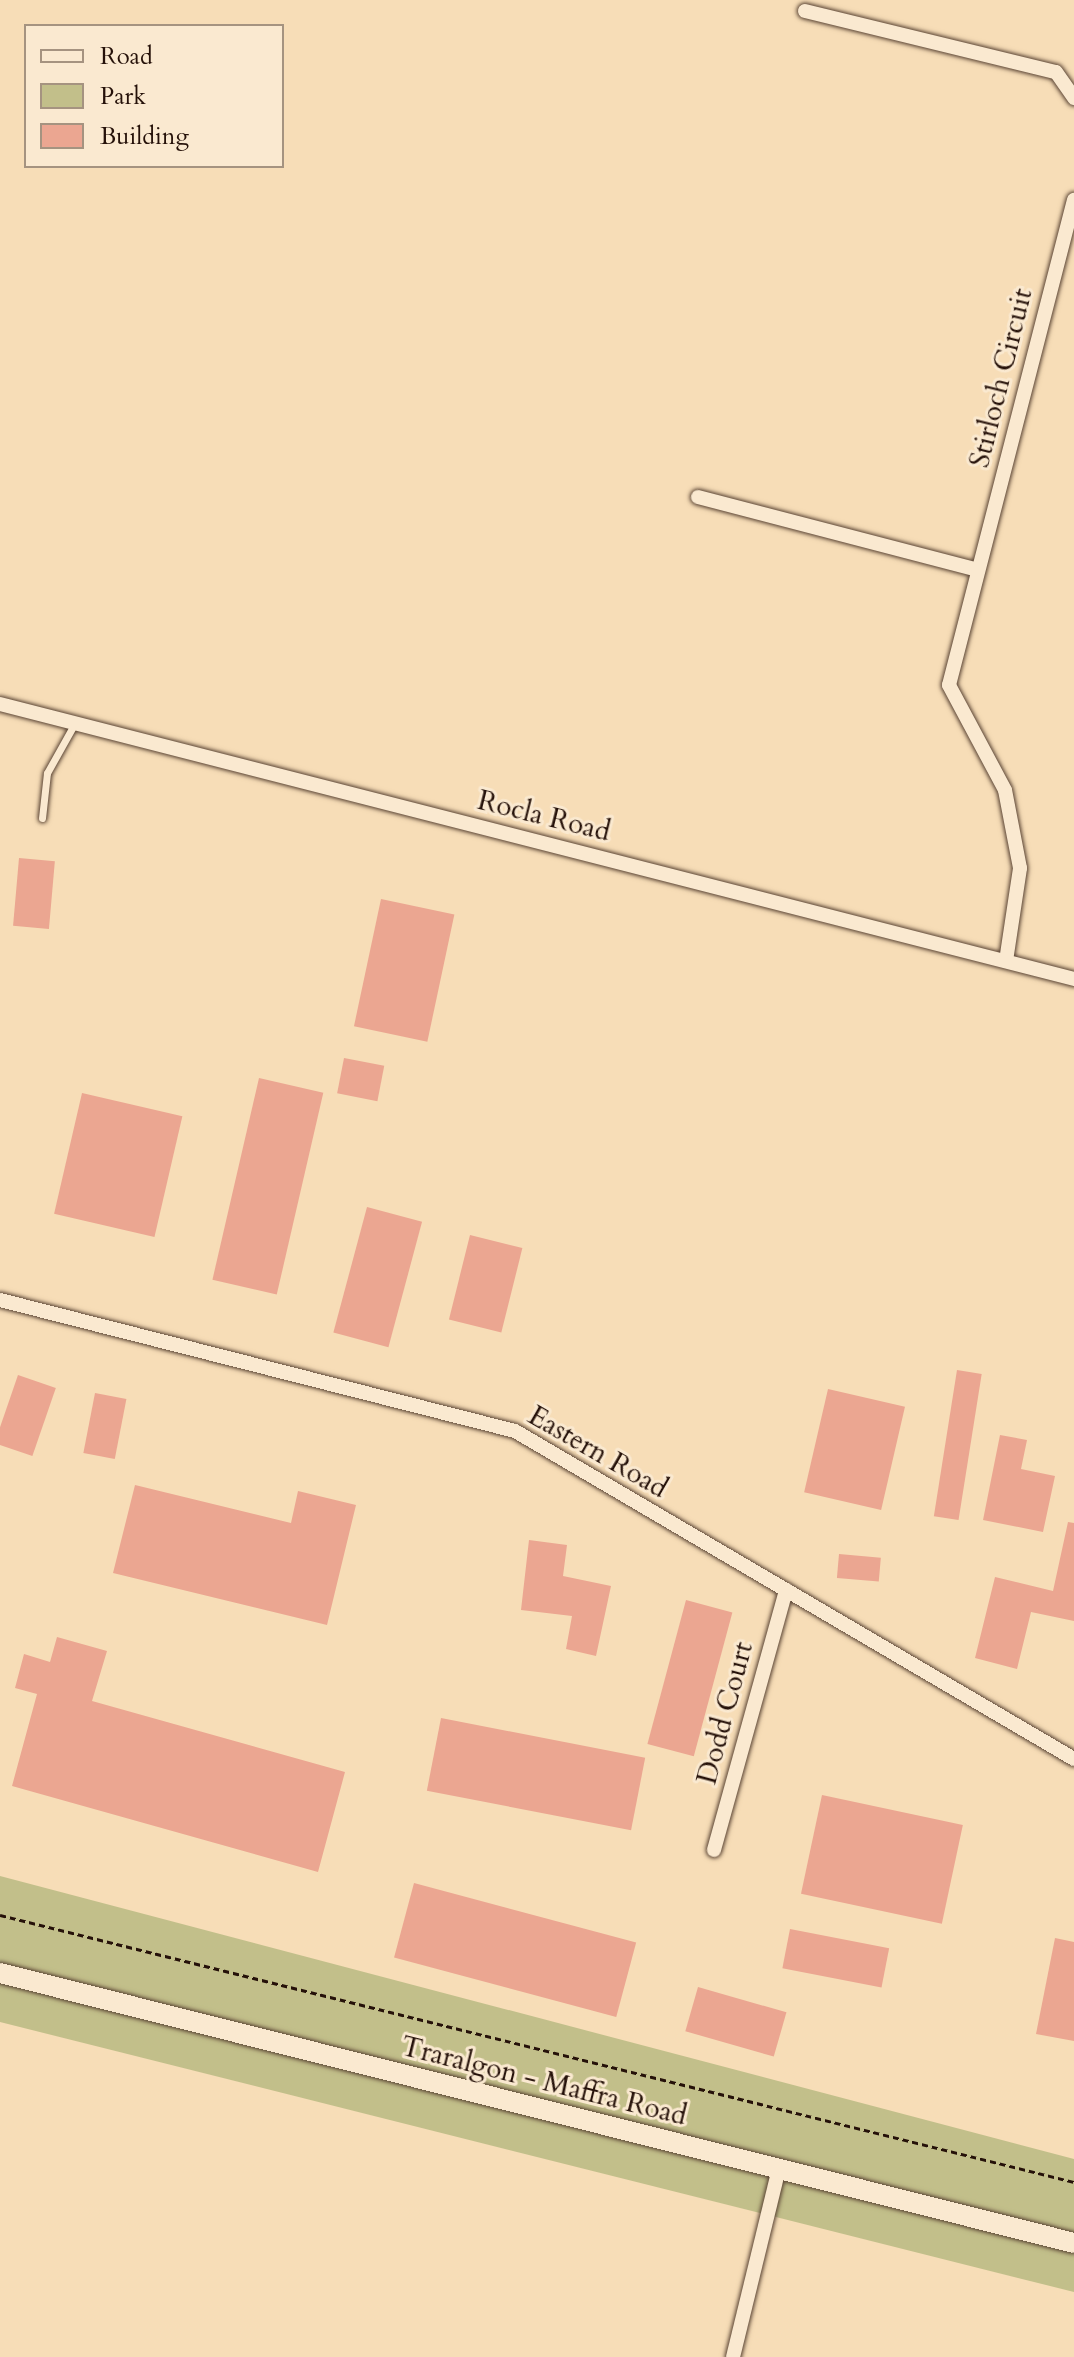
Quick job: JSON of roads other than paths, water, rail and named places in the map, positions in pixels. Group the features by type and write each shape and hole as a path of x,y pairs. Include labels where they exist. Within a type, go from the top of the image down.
{"main road":[{"name":"Traralgon - Maffra Road","path":"0,1973 1074,2243"}],"street":[{"path":"805,11 1056,72 1074,98"},
{"name":"Stirloch Circuit","path":"1006,961 1020,868 1005,790 949,685 1074,200"},
{"path":"698,497 978,570"},
{"name":"Rocla Road","path":"0,704 1074,979"},
{"name":"Eastern Road","path":"0,1300 515,1431 1074,1759"},
{"name":"Dodd Court","path":"714,1850 786,1590"},
{"path":"733,2357 779,2169"}],"lane":[{"path":"42,818 47,773 75,723"}]}
